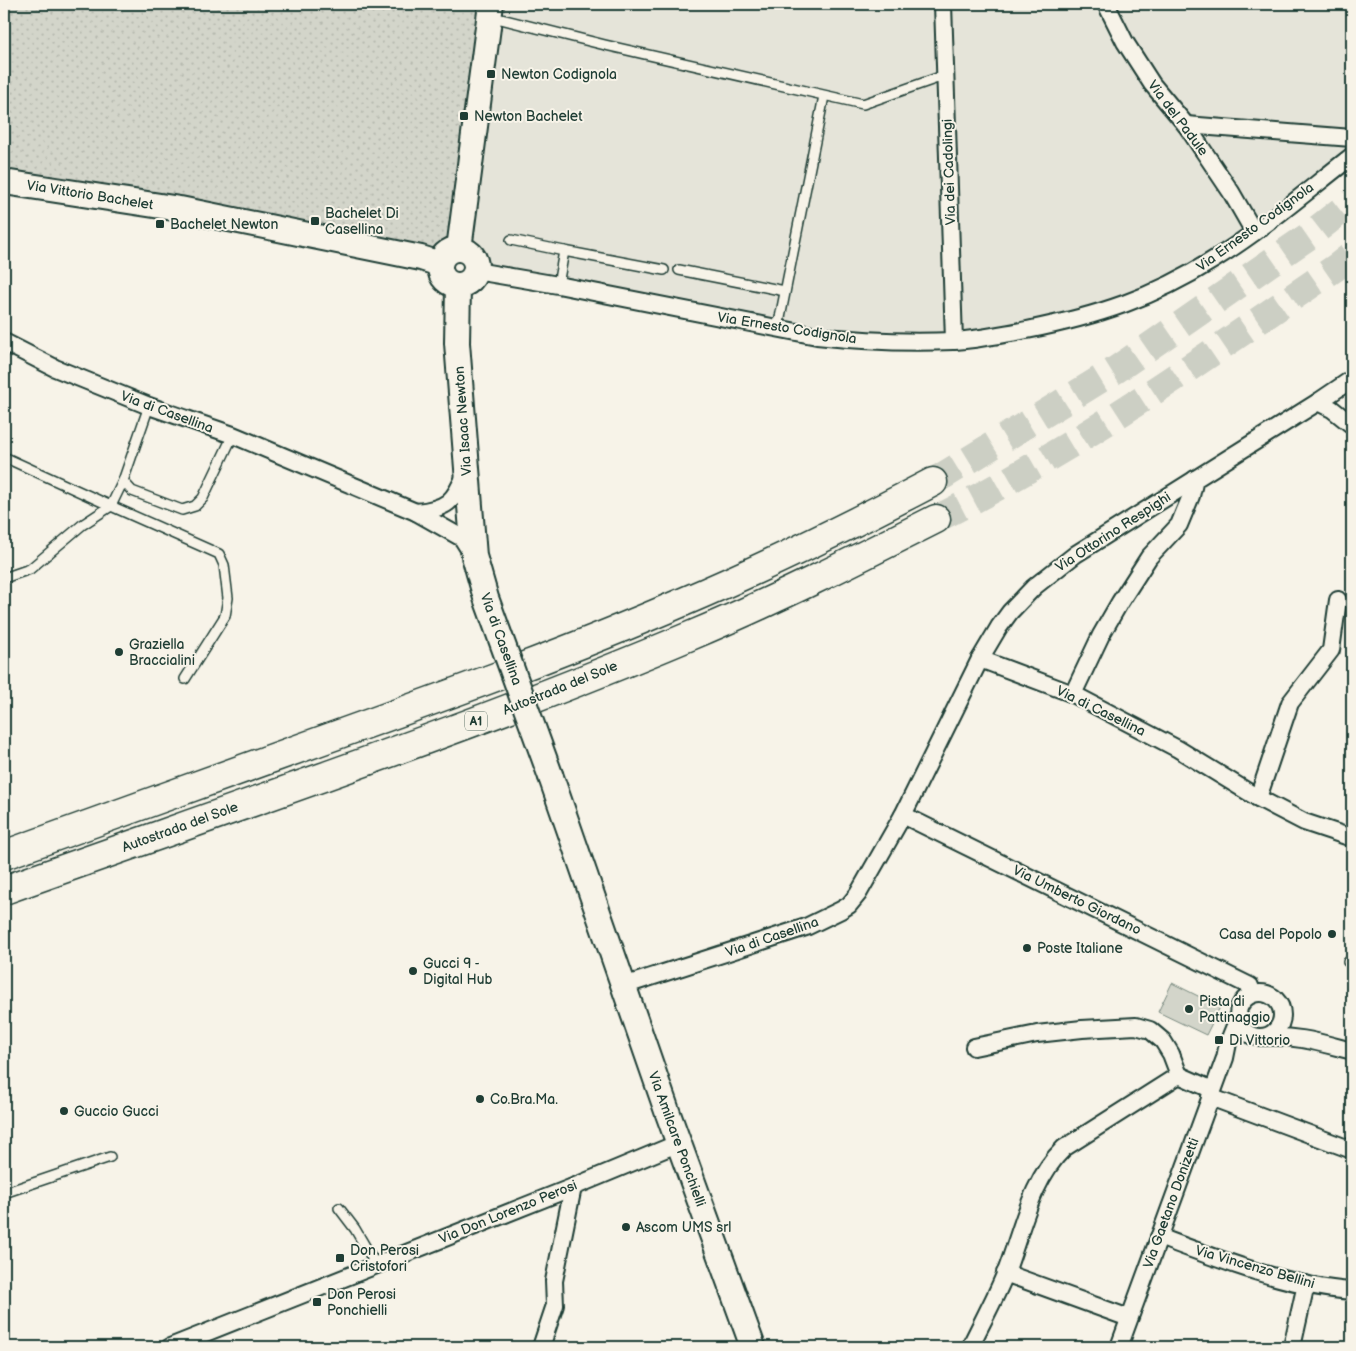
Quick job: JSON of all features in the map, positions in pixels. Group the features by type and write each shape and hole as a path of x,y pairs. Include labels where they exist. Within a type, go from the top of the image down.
{"highway":[{"path":"4,855 431,702 607,634 791,553 933,482"},
{"name":"Autostrada del Sole","path":"4,890 539,698 690,636 788,593 936,519"}],"street":[{"name":"Via dei Cadolingi","path":"943,4 954,341"},
{"name":"Via del Padule","path":"1106,4 1125,42 1152,84 1186,125 1254,232"},
{"path":"459,249 490,10"},
{"path":"1186,125 1352,138"},
{"name":"Via Ernesto Codignola","path":"467,278 558,285 817,336 859,340 954,341 1007,334 1073,321 1117,307 1176,281 1214,259 1254,232 1352,156"},
{"name":"Via Vittorio Bachelet","path":"4,182 180,209 421,258 440,264"},
{"path":"459,249 472,256 476,265 467,278 450,284 440,272 440,264 447,253 459,249"},
{"name":"Via Isaac Newton","path":"467,278 457,343 474,556"},
{"name":"Via di Casellina","path":"4,342 55,368 149,406 233,435 416,512 462,538 474,556 486,598 551,777 623,986 798,930 842,910 854,900 869,878 903,815 980,659 1073,694 1178,750 1258,798 1304,822 1352,838"},
{"name":"Via Ottorino Respighi","path":"980,659 1010,612 1050,573 1076,554 1318,402 1352,378"},
{"path":"1318,402 1332,409 1352,425"},
{"path":"416,512 433,510 444,506 459,491 467,471"},
{"name":"Via Ottorino Respighi","path":"1073,694 1101,635 1120,602 1150,557 1179,525 1191,496 1195,479"},
{"path":"1258,798 1290,703 1331,650 1338,600"},
{"name":"Via Umberto Giordano","path":"903,815 1251,990"},
{"name":"Via Amilcare Ponchielli","path":"623,986 754,1347"},
{"path":"1258,1036 1276,1030 1282,1019 1276,1002 1269,996 1251,990 1244,1000 1239,1016 1243,1029 1258,1036 1287,1036 1308,1039 1352,1051"},
{"path":"1281,1013 1308,1039"},
{"name":"Via Gaetano Donizetti","path":"1119,1347 1239,1016"},
{"path":"974,1047 1044,1033 1136,1026 1150,1030 1163,1041 1171,1054 1179,1075 1211,1093 1352,1150"},
{"name":"Via Gaetano Donizetti","path":"1225,1058 1242,1040 1258,1036"},
{"path":"970,1347 1006,1274 1032,1199 1046,1172 1059,1153 1179,1075"},
{"name":"Via Don Lorenzo Perosi","path":"170,1347 574,1187 679,1143"},
{"path":"541,1347 555,1305 554,1281 574,1187"},
{"name":"Via Vincenzo Bellini","path":"1159,1237 1232,1264 1306,1284 1352,1290"},
{"path":"1006,1274 1129,1318"},
{"path":"1292,1347 1306,1284"}],"lane":[{"path":"490,10 605,45 863,104 946,75"},
{"path":"778,328 824,96"},
{"path":"511,240 664,270"},
{"path":"558,285 564,251"},
{"path":"679,270 785,291"},
{"path":"4,578 30,569 82,524 111,506 123,481 149,406"},
{"path":"123,481 132,491 182,510 194,506 203,498 233,435"},
{"path":"4,457 219,554 224,565 228,598 225,616 185,679"},
{"path":"4,1193 110,1157"},
{"path":"339,1208 356,1229 376,1265"}],"shaded area":[{"path":"4,4 491,4 449,252 445,255 4,182"},
{"path":"491,4 1352,4 1352,156 1176,281 1007,333 817,336 476,265 469,253"},
{"name":"Pista di Pattinaggio","path":"1172,983 1220,1007 1206,1035 1158,1012"}],"tunnel":[{"path":"933,482 1117,369 1310,235 1352,202"},
{"path":"936,519 988,492 1091,432 1191,367 1352,255"}],"place":[{"name":"Newton Codignola","path":"491,74"},
{"name":"Newton Bachelet","path":"464,116"},
{"name":"Bachelet Di Casellina","path":"315,221"},
{"name":"Bachelet Newton","path":"160,224"},
{"name":"Graziella Braccialini","path":"119,652"},
{"name":"Casa del Popolo","path":"1332,934"},
{"name":"Poste Italiane","path":"1027,948"},
{"name":"Gucci 9 - Digital Hub","path":"413,971"},
{"name":"Pista di Pattinaggio","path":"1189,1009"},
{"name":"Di Vittorio","path":"1219,1040"},
{"name":"Co.Bra.Ma.","path":"480,1099"},
{"name":"Guccio Gucci","path":"64,1111"},
{"name":"Ascom UMS srl","path":"626,1227"},
{"name":"Don Perosi Cristofori","path":"340,1258"},
{"name":"Don Perosi Ponchielli","path":"317,1302"}]}
